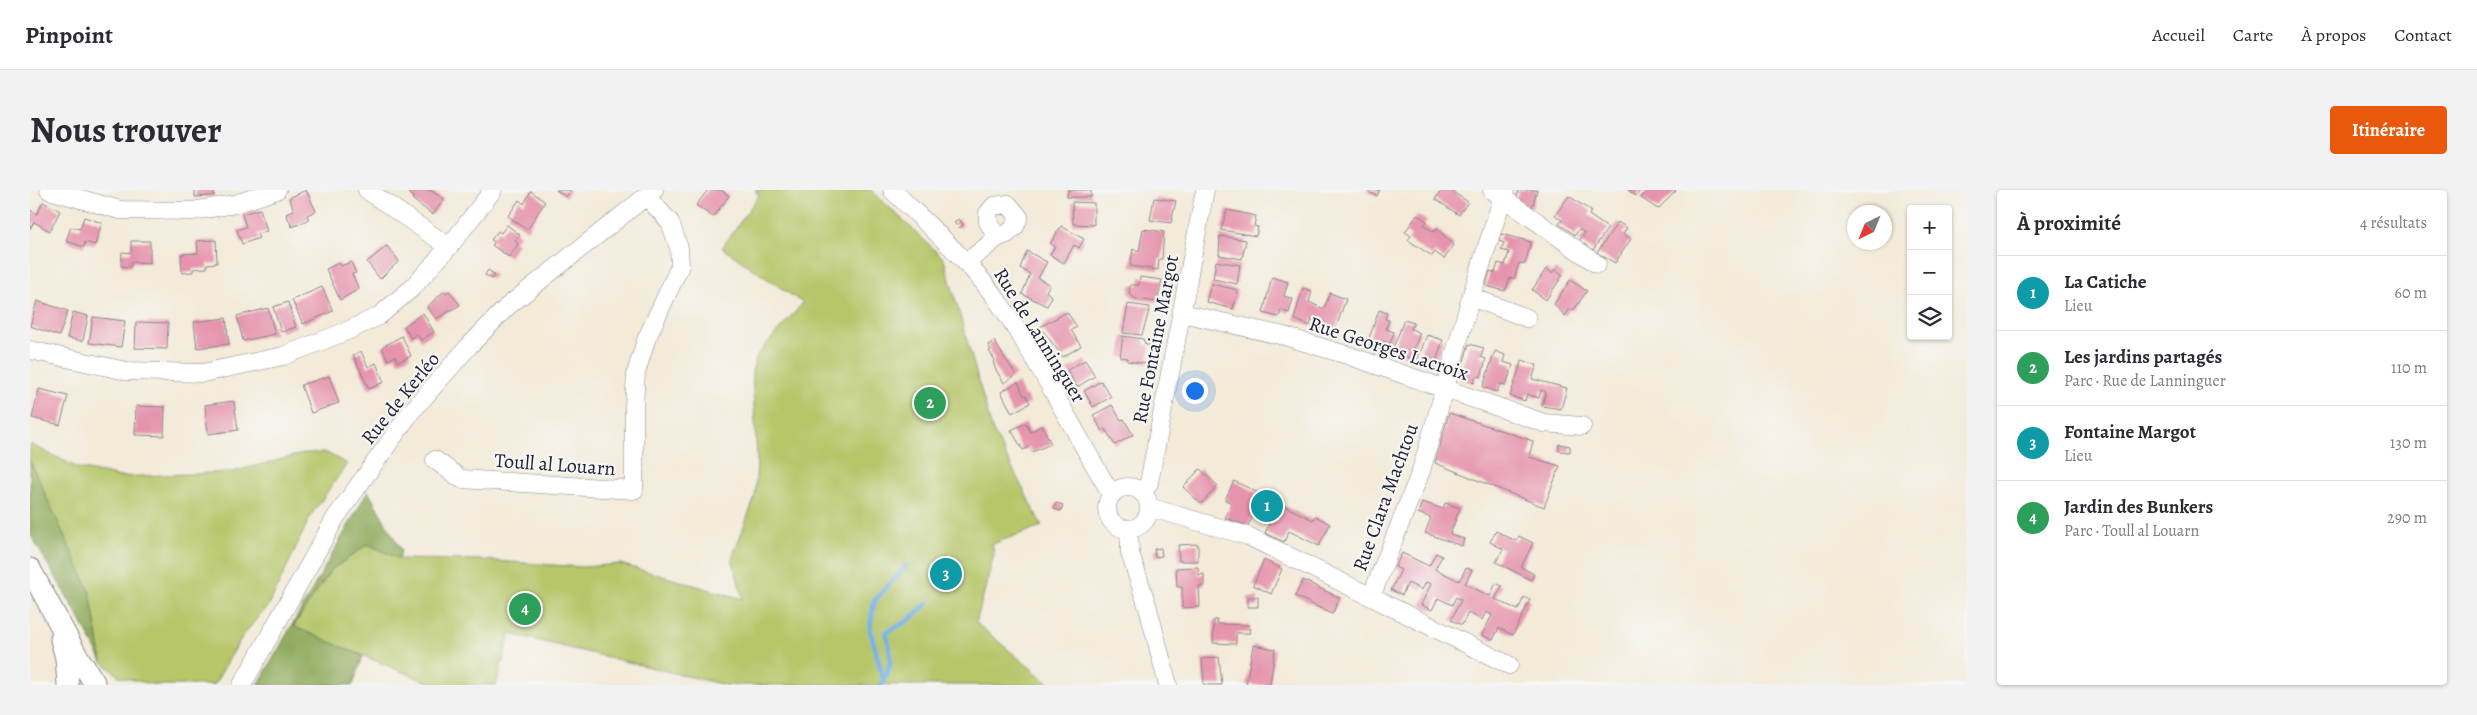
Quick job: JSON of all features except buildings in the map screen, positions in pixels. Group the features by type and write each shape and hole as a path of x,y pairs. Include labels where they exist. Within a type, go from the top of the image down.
{"street":[{"path":"49,190 120,210 192,211 234,204 277,190"},
{"path":"367,190 449,247"},
{"path":"30,350 126,371 203,373 284,356 379,316 412,288 449,247 493,190"},
{"name":"Rue de Lanninguer","path":"892,190 966,263 1002,307 1049,383 1112,496"},
{"name":"Rue Fontaine Margot","path":"1146,500 1205,190"},
{"name":"Toull al Louarn","path":"435,460 452,474 462,479 634,490 636,374 646,340 680,266 680,248 670,222 650,193"},
{"name":"Rue de Kerléo","path":"242,685 336,517 411,412 469,346 508,306 650,193"},
{"name":"Rue Clara Machtou","path":"1371,597 1421,472 1500,193 1597,264"},
{"path":"966,263 997,238"},
{"path":"1472,297 1527,318"},
{"name":"Rue Georges Lacroix","path":"1182,313 1284,336 1544,422 1582,426"},
{"path":"1146,500 1144,522 1129,529 1116,525 1108,515 1107,508 1112,496 1117,491 1130,488 1146,500 1248,536 1509,665"},
{"path":"1129,529 1130,553 1148,608 1168,685"},
{"path":"30,569 91,684"},
{"path":"52,610 66,658 68,685"}],"green space":[{"path":"755,190 871,190 944,259 992,429 1042,526 992,544 994,554 976,623 1051,685 725,685 510,634 496,685 435,685 293,627 331,570 368,544 399,559 481,560 582,567 620,564 743,599 732,558 755,497 757,458 752,371 757,355 803,303 722,248 759,195"},
{"path":"30,444 78,468 120,477 232,472 306,453 327,453 347,464 311,515 270,603 243,635 214,685 156,685 120,677 102,662 90,592 30,461"},
{"path":"30,461 90,592 102,662 79,617 30,534"},
{"path":"368,491 401,550 399,559 368,544 331,570 293,626 363,656 353,685 258,685"}],"waterway":[{"path":"884,681 870,630 874,601 906,566"},
{"path":"881,685 890,665 886,632 906,622 928,603"}],"place":[{"name":"Les jardins partagés","path":"930,403"},
{"name":"La Catiche","path":"1267,506"},
{"name":"Fontaine Margot","path":"946,574"},
{"name":"Jardin des Bunkers","path":"525,609"}]}
